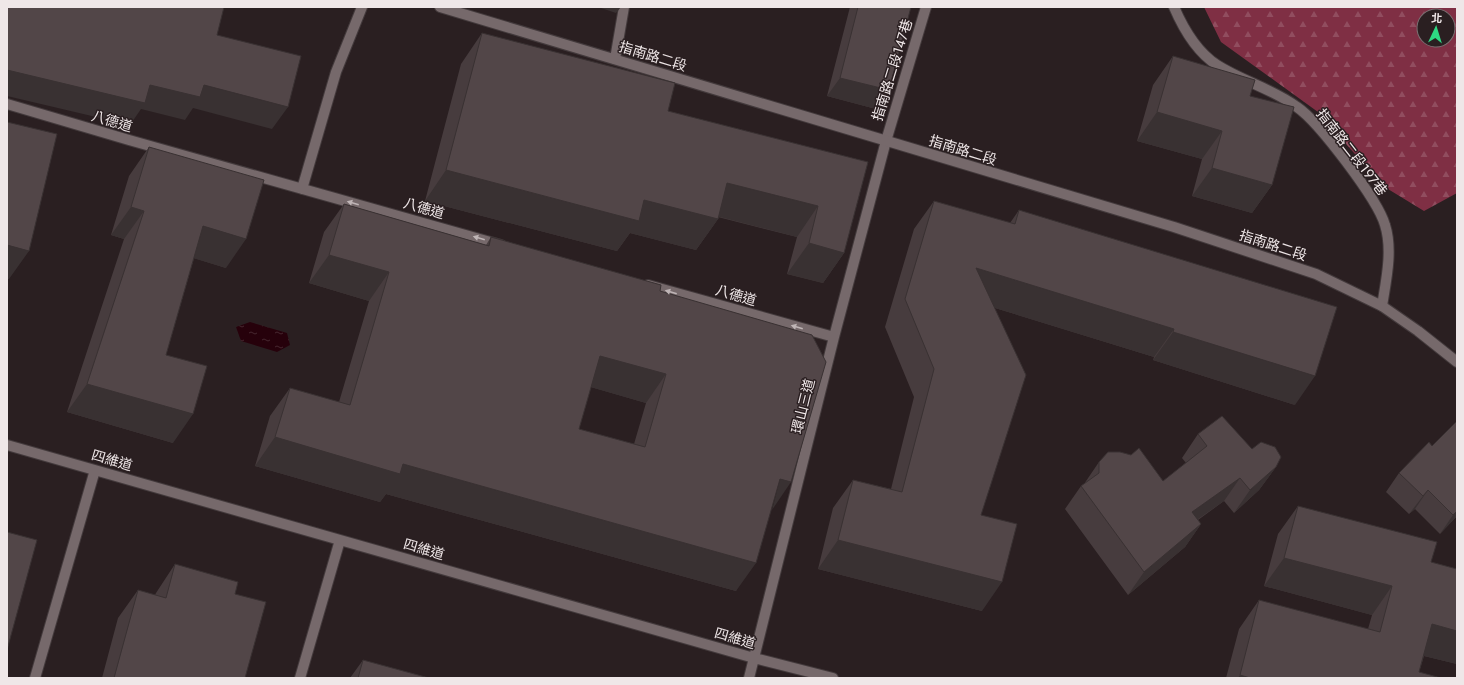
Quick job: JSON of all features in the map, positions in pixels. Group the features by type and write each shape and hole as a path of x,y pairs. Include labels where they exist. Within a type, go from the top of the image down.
{"street":[{"path":"302,189 336,72 362,7"},
{"name":"指南路二段","path":"440,7 1174,227 1316,274 1382,306 1418,331 1457,362"},
{"path":"615,59 624,7"},
{"name":"指南路二段147巷","path":"886,141 926,7"},
{"name":"指南路二段197巷","path":"1174,7 1182,24 1198,48 1216,64 1298,107 1314,122 1371,196 1385,225 1388,241 1386,276 1382,306"},
{"name":"八德道","path":"7,104 129,140 515,248"},
{"name":"環山三道","path":"749,678 834,337 886,141"},
{"name":"八德道","path":"636,282 834,337"},
{"name":"四維道","path":"7,445 754,658 833,678"},
{"path":"35,678 95,470"},
{"path":"300,678 340,540"}],"green space":[{"path":"1204,7 1457,7 1457,193 1424,211 1383,186 1318,112 1221,42"}],"water":[{"path":"250,322 287,333 290,345 277,352 241,341 236,327"}],"building":[{"path":"7,7 224,7 217,35 301,56 288,107 204,85 200,97 150,85 145,103 7,70"},
{"path":"858,7 911,7 889,90 840,78"},
{"path":"482,33 675,83 668,111 868,162 844,253 809,243 818,206 727,183 718,219 644,200 639,221 446,170"},
{"path":"1173,56 1255,80 1250,96 1294,107 1272,185 1212,168 1222,131 1157,112"},
{"path":"7,122 57,134 29,251 7,245"},
{"path":"149,147 264,180 246,239 203,226 166,355 207,366 193,414 87,384 144,211 131,207"},
{"path":"934,201 1015,224 1019,210 1337,307 1315,376 1173,332 1174,329 976,268 1026,375 981,515 1017,524 1002,582 838,540 853,480 902,492 934,369 905,299"},
{"path":"344,204 489,246 491,237 661,285 660,291 812,335 826,362 791,482 780,479 756,563 403,464 400,474 275,437 290,388 350,405 389,272 329,255","holes":["600,356 666,374 645,447 579,429"]},
{"path":"1222,416 1252,449 1261,442 1275,447 1281,457 1276,467 1250,490 1240,478 1192,512 1201,524 1144,572 1081,486 1099,473 1099,462 1108,452 1120,452 1131,455 1139,448 1163,481 1207,446 1198,434"},
{"path":"1457,421 1457,511 1453,515 1428,490 1423,496 1399,473 1429,442 1432,446"},
{"path":"1298,506 1437,542 1431,562 1457,569 1457,631 1432,624 1419,672 1441,678 1250,678 1240,675 1259,600 1380,632 1392,586 1284,558"},
{"path":"7,532 37,540 7,650"},
{"path":"175,564 238,582 235,594 266,602 245,678 114,678 138,590 166,598"},
{"path":"363,660 429,678 358,678"}]}
